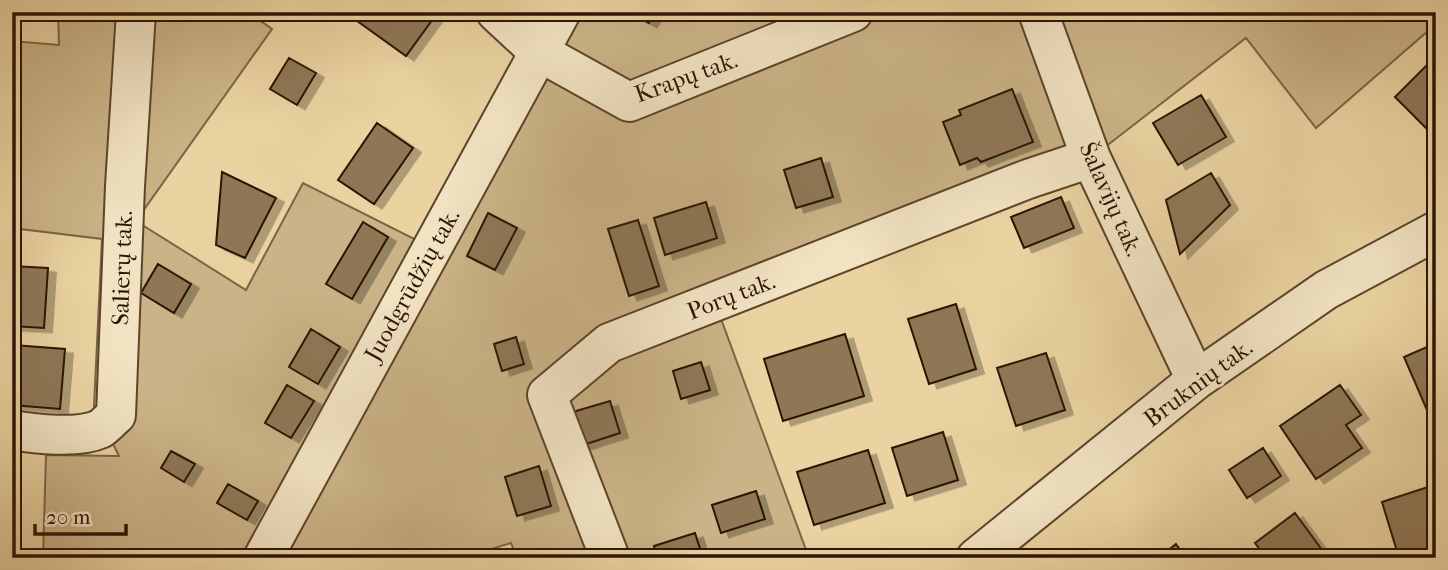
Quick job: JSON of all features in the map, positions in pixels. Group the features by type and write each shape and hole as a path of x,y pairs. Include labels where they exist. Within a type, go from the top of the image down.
{"street":[{"name":"Salierų tak.","path":"12,430 42,435 80,433 100,429 116,415 135,12"},
{"name":"Krapų tak.","path":"496,12 539,52 629,102 853,12"},
{"name":"Juodgrūdžių tak.","path":"263,558 561,12"},
{"name":"Šalavijų tak.","path":"1038,12 1091,158 1196,380"},
{"name":"Porų tak.","path":"610,558 547,395 609,344 1028,179 1091,158"},
{"name":"Bruknių tak.","path":"976,558 1196,380 1326,290 1436,231"}],"shaded area":[{"path":"58,12 248,12 272,29 136,221 246,290 303,183 432,248 561,12 1436,12 1436,24 1316,128 1246,38 1091,158 720,316 809,558 517,558 511,543 462,558 43,558 46,455 119,456 94,406 102,239 12,228 12,41 59,45"}],"building":[{"path":"357,12 438,12 406,56 353,18"},
{"path":"628,12 655,12 649,23"},
{"path":"1436,56 1436,128 1431,133 1395,97"},
{"path":"289,58 316,73 297,105 270,89"},
{"path":"1012,89 1033,142 981,162 977,158 960,165 943,122 961,115 959,110"},
{"path":"1201,95 1226,137 1178,165 1153,123"},
{"path":"377,123 413,148 374,204 338,180"},
{"path":"821,158 833,197 796,208 784,170"},
{"path":"222,172 276,198 245,258 216,245"},
{"path":"1211,173 1230,205 1180,254 1166,200"},
{"path":"1061,197 1074,228 1024,248 1011,217"},
{"path":"706,202 717,238 665,255 654,218"},
{"path":"488,213 517,228 495,270 467,256"},
{"path":"638,220 659,286 629,296 608,229"},
{"path":"363,222 388,237 352,299 326,284"},
{"path":"158,264 191,284 174,313 141,293"},
{"path":"12,266 48,268 44,328 12,326"},
{"path":"956,304 976,369 929,384 908,319"},
{"path":"311,329 340,347 318,384 289,367"},
{"path":"845,334 864,396 783,421 764,359"},
{"path":"516,337 524,364 502,371 494,344"},
{"path":"1436,343 1436,415 1430,417 1404,357"},
{"path":"13,345 65,349 60,409 12,405"},
{"path":"1046,353 1065,410 1016,426 997,368"},
{"path":"701,362 710,390 681,399 673,371"},
{"path":"287,385 314,401 291,438 265,423"},
{"path":"1340,385 1361,415 1346,425 1362,448 1316,479 1280,426"},
{"path":"610,401 620,433 577,447 566,414"},
{"path":"943,432 958,480 907,496 892,448"},
{"path":"1263,448 1281,476 1247,498 1229,470"},
{"path":"868,450 885,503 814,525 797,472"},
{"path":"171,451 195,464 184,482 161,468"},
{"path":"539,466 551,506 517,516 505,477"},
{"path":"228,484 258,501 247,520 217,503"},
{"path":"1428,487 1436,512 1436,552 1418,558 1399,558 1382,502"},
{"path":"756,491 765,519 721,533 712,505"},
{"path":"1295,513 1325,554 1320,558 1266,558 1255,543"},
{"path":"695,533 703,558 658,558 654,546"},
{"path":"1176,544 1186,558 1158,558"}]}
